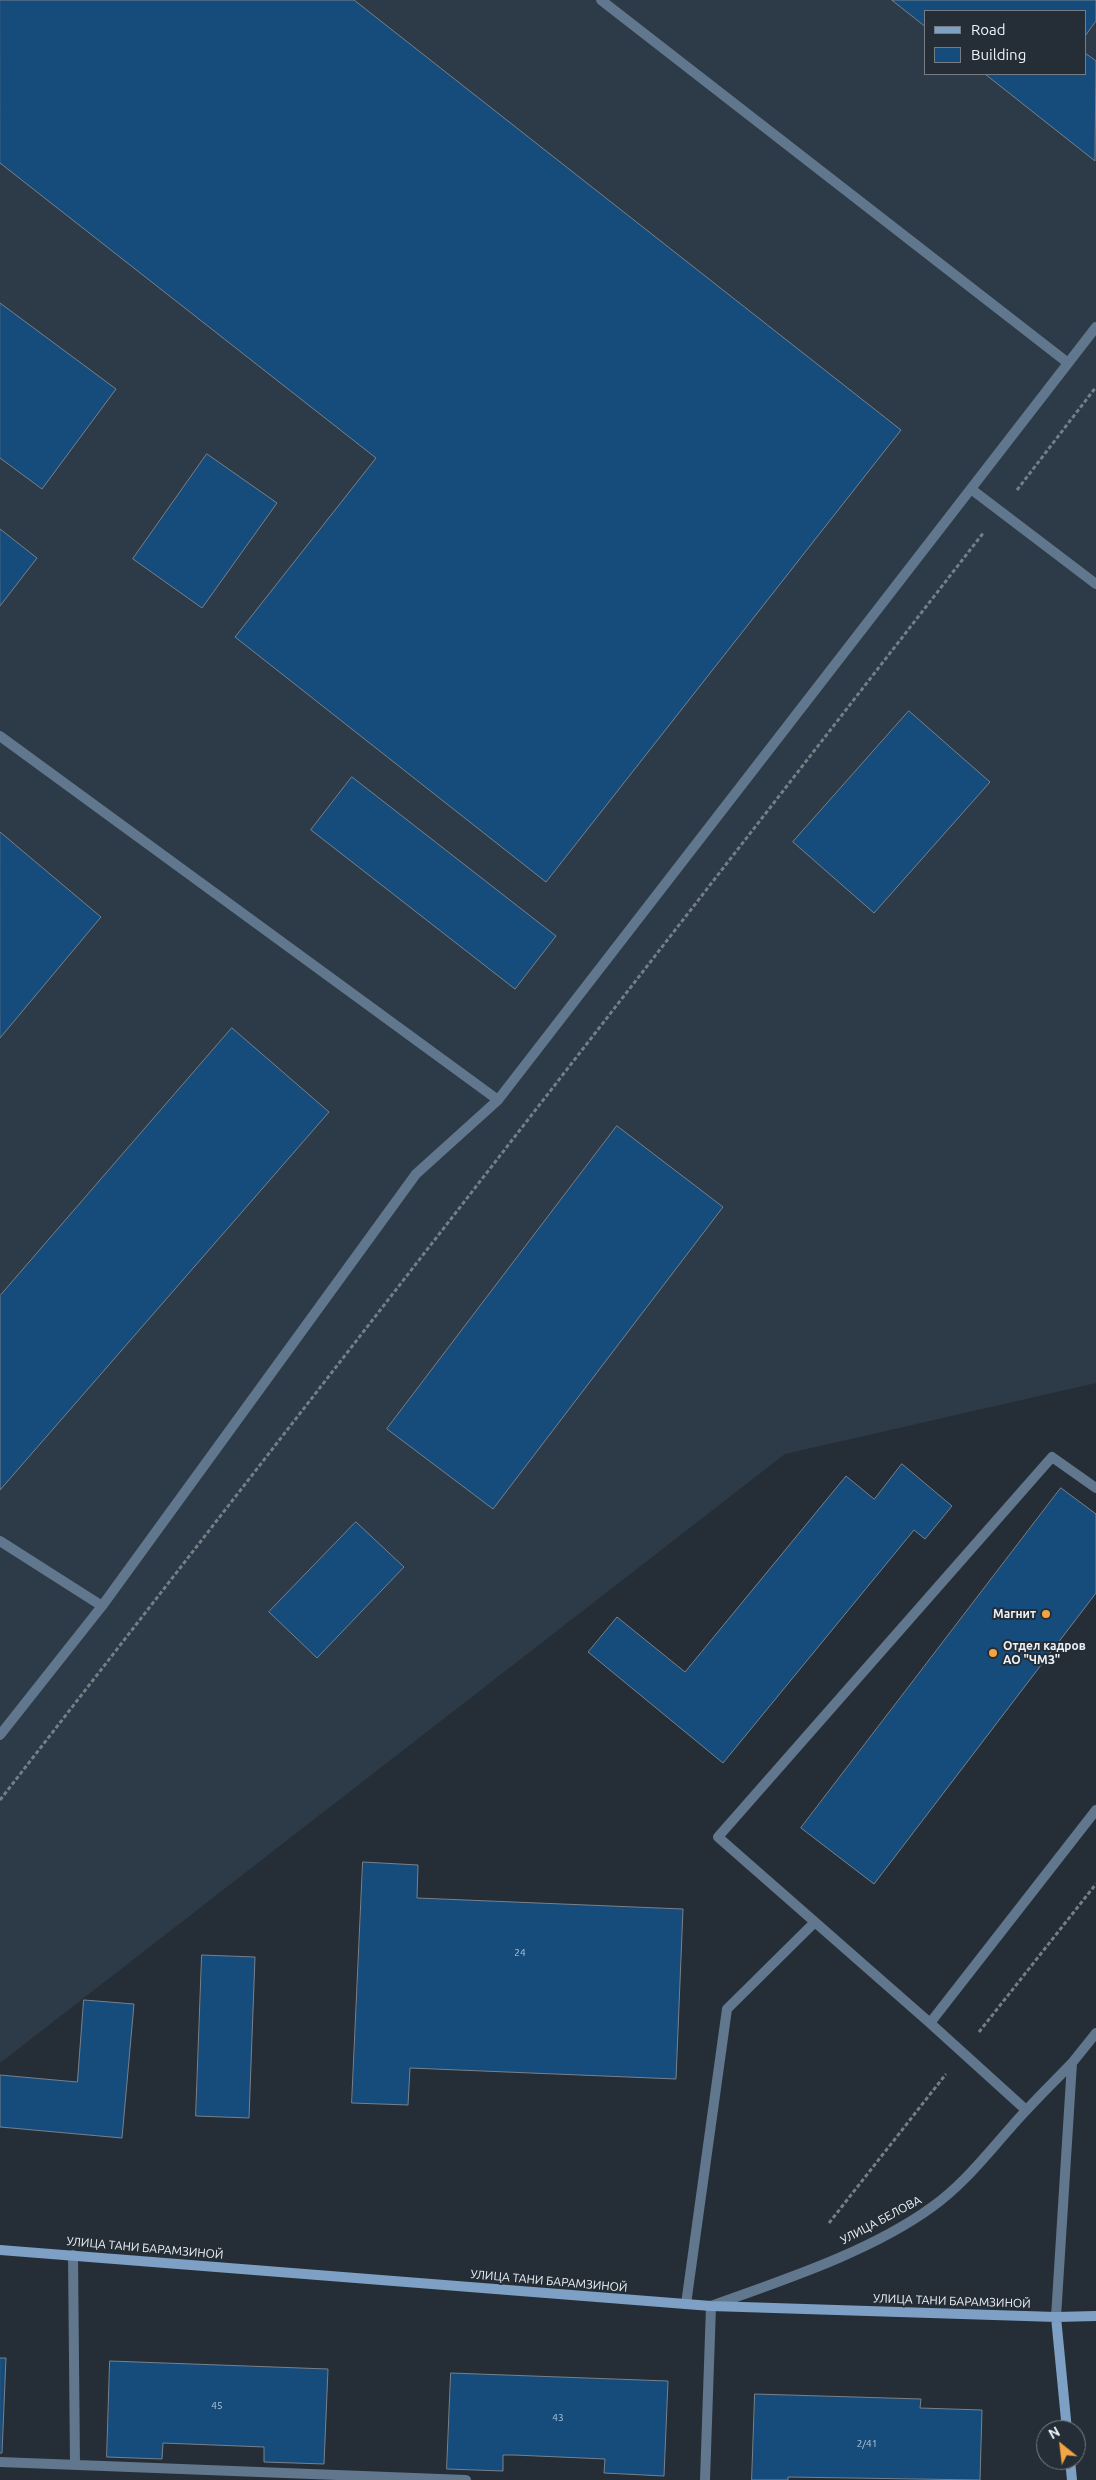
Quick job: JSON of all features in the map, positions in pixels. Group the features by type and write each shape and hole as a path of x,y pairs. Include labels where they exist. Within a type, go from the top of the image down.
{"street":[{"path":"601,0 1068,363"},
{"path":"0,1735 102,1606 416,1174 498,1100 1096,327"},
{"path":"971,489 1096,584"},
{"path":"0,736 498,1100"},
{"path":"1026,2110 718,1837 1052,1457 1096,1488"},
{"path":"0,1541 102,1606"},
{"path":"930,2023 1096,1810"},
{"path":"686,2304 727,2008 815,1922"},
{"name":"УЛИЦА БЕЛОВА","path":"711,2306 811,2270 883,2236 932,2207 964,2179 1026,2110 1072,2063 1096,2032"},
{"path":"1066,2420 1056,2317 1072,2063"},
{"name":"УЛИЦА ТАНИ БАРАМЗИНОЙ","path":"0,2250 711,2306 1056,2317 1096,2316"},
{"path":"74,2255 75,2465"},
{"path":"705,2480 711,2306"},
{"path":"0,2462 466,2480"}],"path":[{"path":"0,1800 1096,387"}],"shaded area":[{"path":"0,0 1096,0 1096,1383 785,1454 0,2063"}],"building":[{"path":"0,0 354,0 901,430 546,882 235,637 376,458 0,163"},
{"path":"892,0 1096,0 1096,21 1086,35 1086,10 924,10 924,25"},
{"path":"1086,54 1096,61 1095,161 986,75 1086,75"},
{"path":"0,303 116,389 42,489 0,458"},
{"path":"207,454 277,503 202,608 133,559"},
{"path":"0,529 37,558 0,606"},
{"path":"909,711 990,782 874,913 793,842"},
{"path":"352,777 556,936 515,989 311,830"},
{"path":"0,832 101,917 0,1038"},
{"path":"232,1028 329,1112 0,1490 0,1296"},
{"path":"617,1126 723,1207 493,1509 387,1429"},
{"path":"902,1464 952,1506 925,1539 914,1530 723,1763 588,1652 617,1617 685,1672 846,1476 874,1499"},
{"name":"Отдел кадров АО \"ЧМЗ\"","path":"1061,1488 1096,1514 1096,1593 874,1884 801,1828"},
{"path":"356,1522 404,1567 317,1658 269,1612"},
{"path":"363,1862 418,1865 417,1898 683,1909 676,2079 410,2068 408,2105 352,2103"},
{"path":"202,1955 255,1957 249,2118 196,2116"},
{"path":"84,2000 134,2004 122,2138 0,2127 0,2075 77,2082"},
{"path":"0,2358 6,2358 2,2453 0,2453"},
{"path":"110,2361 328,2369 324,2464 264,2462 264,2447 163,2443 162,2459 107,2457"},
{"path":"451,2373 668,2381 664,2476 604,2473 605,2459 514,2455 503,2455 503,2471 447,2469"},
{"path":"755,2394 921,2399 920,2408 982,2410 980,2480 788,2477 788,2480 752,2480"}],"place":[{"name":"Магнит","path":"1046,1614"},
{"name":"Отдел кадров АО \"ЧМЗ\"","path":"993,1653"}]}
